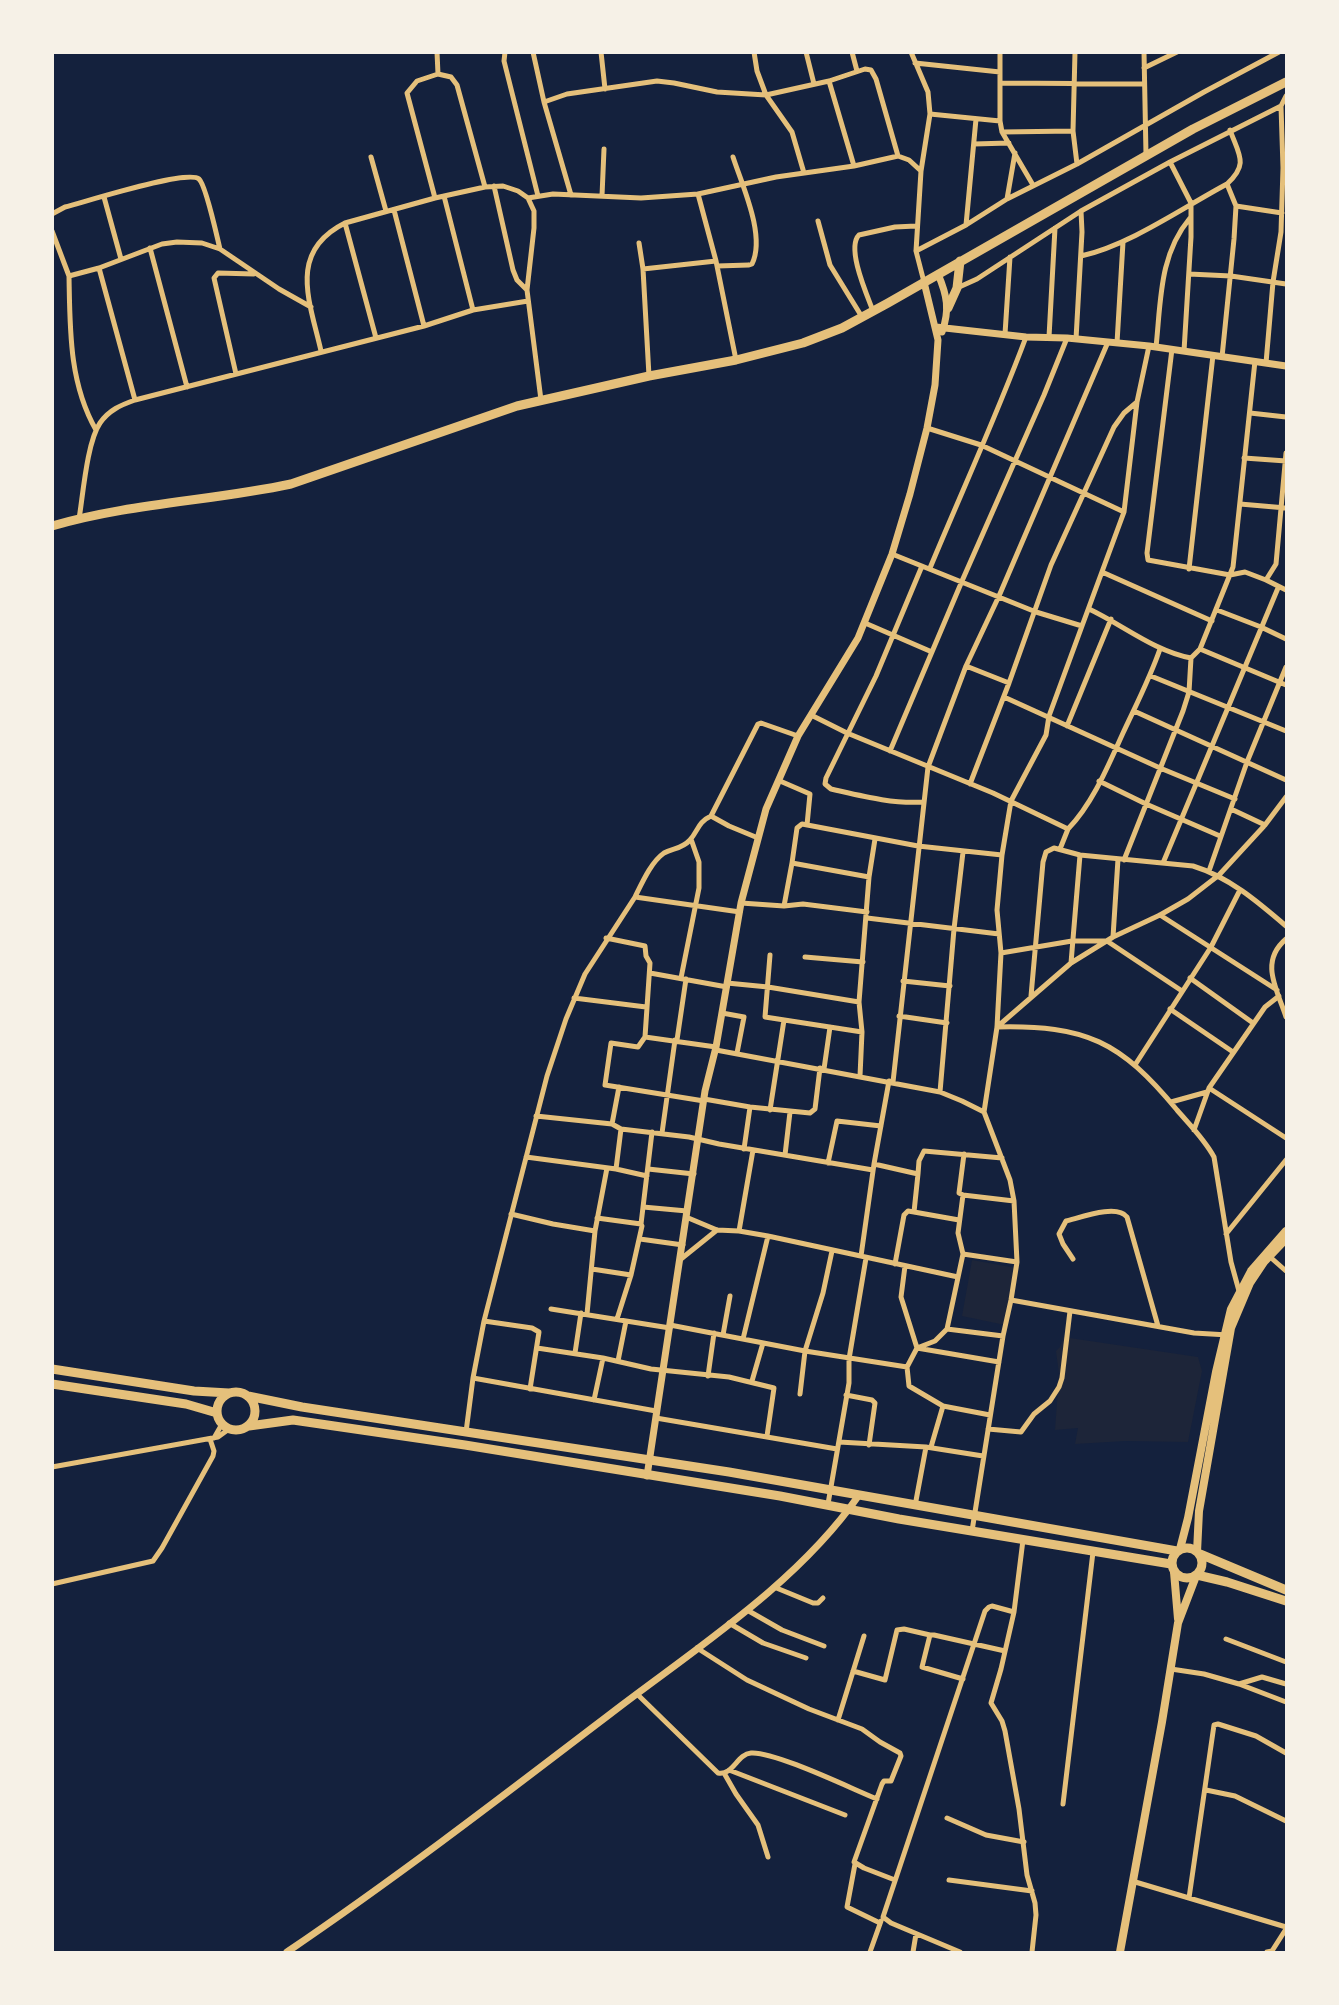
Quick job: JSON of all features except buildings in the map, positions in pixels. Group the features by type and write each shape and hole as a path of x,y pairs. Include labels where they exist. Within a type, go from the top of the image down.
{"main road":[{"path":"52,526 79,519 291,484 472,420 541,400 649,376 736,360 812,340 842,328 1222,114 1287,82"},
{"path":"948,308 957,288 960,261"},
{"path":"52,1384 186,1404 217,1413 226,1427 242,1430 249,1426 282,1421 309,1422 465,1444 647,1476 828,1504 1093,1552 1173,1568 1182,1578 1191,1578 1202,1568 1199,1553 1199,1511 1231,1309 1251,1271 1287,1231"},
{"path":"1179,1620 1173,1557 1178,1550 1200,1463 1227,1335 1250,1283 1267,1255 1287,1239"},
{"path":"52,1369 194,1391 239,1392 302,1407 649,1460 1178,1550 1189,1548 1287,1590"},
{"path":"217,1413 220,1401 229,1393"},
{"path":"249,1396 254,1402 256,1411 249,1426"},
{"path":"1196,1575 1287,1601"},
{"path":"1120,1953 1179,1620 1196,1575"}],"street":[{"path":"437,52 438,74"},
{"path":"506,52 504,61 538,196"},
{"path":"533,52 544,102 571,195"},
{"path":"601,52 605,88"},
{"path":"754,52 757,71 766,95 792,132 804,173"},
{"path":"806,52 814,84"},
{"path":"852,52 857,71"},
{"path":"911,52 928,92 930,114 921,171 916,251 940,327"},
{"path":"1000,52 1002,132 1033,185"},
{"path":"1075,52 1073,131 1077,164"},
{"path":"1144,52 1146,157"},
{"path":"1144,68 1177,52"},
{"path":"1262,52 1263,62"},
{"path":"916,251 966,225 1007,199 1077,164 1279,52"},
{"path":"915,63 1000,72"},
{"path":"544,102 567,94 664,81 717,92 766,95 829,81 866,69 874,73 898,156"},
{"path":"435,198 407,93 417,81 438,74 451,77 457,85 485,187"},
{"path":"829,81 854,166"},
{"path":"1001,83 1144,84"},
{"path":"957,288 977,279 1081,212 1170,162 1281,106 1287,96"},
{"path":"1266,363 1273,282 1284,232 1282,213 1285,168 1284,126 1281,106"},
{"path":"930,114 1000,121"},
{"path":"966,225 976,119"},
{"path":"1081,256 1110,249 1227,184 1238,174 1241,165 1230,130"},
{"path":"1002,132 1073,131"},
{"path":"974,144 1009,143"},
{"path":"602,196 604,149"},
{"path":"1007,199 1016,153"},
{"path":"528,198 571,195 641,198 698,194 776,177 854,166 898,156 909,160 921,171"},
{"path":"371,157 386,211"},
{"path":"643,268 717,263 749,265 753,261 754,224 733,157"},
{"path":"1170,162 1191,203 1184,351"},
{"path":"52,214 65,207 165,179 194,176 199,179 204,189 220,249"},
{"path":"1222,357 1236,206 1227,184"},
{"path":"494,186 513,270 517,280 527,290"},
{"path":"321,351 306,280 312,253 332,230 345,223 435,198 485,187 503,186 518,191 528,198 534,211 527,290 541,400"},
{"path":"698,194 717,263 736,360"},
{"path":"444,196 473,310"},
{"path":"104,197 122,259"},
{"path":"1236,206 1282,213"},
{"path":"394,210 424,326"},
{"path":"1076,339 1081,212"},
{"path":"972,1531 1017,1262 1014,1201 1002,1158 984,1112 998,1028 1000,953 997,910 1002,855 1011,801 1046,735 1049,716 1124,512 1137,402 1152,346 1166,262 1180,230 1190,218"},
{"path":"818,221 830,266 862,317"},
{"path":"345,223 376,338"},
{"path":"873,311 861,280 854,244 855,238 859,235 895,227 916,225"},
{"path":"1049,337 1055,228"},
{"path":"52,231 69,276 74,370 85,411 96,430"},
{"path":"69,276 99,268 150,248 177,242 193,242 220,249 311,307"},
{"path":"1117,343 1123,242"},
{"path":"639,243 643,268 649,376"},
{"path":"150,248 188,387"},
{"path":"1005,334 1010,257"},
{"path":"99,268 135,400"},
{"path":"236,374 214,278 218,273 226,272 256,274"},
{"path":"647,1476 704,1100 716,1048 741,903 766,809 798,736 850,652 865,623 892,554 927,428 935,385 940,327 948,308 947,295 938,274"},
{"path":"1189,274 1231,276 1287,284"},
{"path":"79,519 96,430 109,413 119,406 321,351 424,326 473,310 528,301"},
{"path":"940,327 1152,346 1287,366"},
{"path":"930,568 981,445 1005,394 1026,336"},
{"path":"890,751 1067,338"},
{"path":"828,1504 846,1395 873,1167 891,1082 928,766 966,666 999,596 1108,342"},
{"path":"1172,349 1147,558 1149,562 1230,575 1245,572 1287,590"},
{"path":"1189,569 1213,355"},
{"path":"1113,937 1121,859 1146,804 1189,692 1191,658 1200,649 1230,575 1255,361"},
{"path":"970,784 1010,683 1051,565 1114,427 1124,413 1137,402"},
{"path":"1250,414 1287,417"},
{"path":"927,428 981,445 1124,512"},
{"path":"1266,580 1276,564 1284,508 1287,453"},
{"path":"1244,458 1286,461"},
{"path":"1240,504 1284,508"},
{"path":"1278,547 1287,549"},
{"path":"892,554 1036,612 1082,626"},
{"path":"922,566 876,676 826,778 826,786 882,800 923,802"},
{"path":"1102,572 1212,621"},
{"path":"1163,863 1183,820 1278,588"},
{"path":"1089,609 1111,619 1160,649 1191,658"},
{"path":"1217,610 1287,639"},
{"path":"1067,726 1111,619"},
{"path":"865,623 932,652"},
{"path":"1060,849 1068,829 1082,813 1100,781 1151,676 1160,649"},
{"path":"1200,649 1287,685"},
{"path":"966,666 1010,683"},
{"path":"1209,871 1247,762 1287,667"},
{"path":"1151,676 1287,731"},
{"path":"1004,697 1160,768 1235,799"},
{"path":"1134,711 1287,780"},
{"path":"811,715 847,733 1011,801 1068,829"},
{"path":"466,1432 484,1321 536,1116 574,998 585,974 606,938 662,855 680,848 691,839 702,820 711,816 759,723 798,736"},
{"path":"780,781 810,795 807,825"},
{"path":"1100,781 1220,836"},
{"path":"998,1028 1031,996 1071,963 1113,937 1188,899 1219,875 1265,825 1286,797"},
{"path":"1231,809 1265,825"},
{"path":"711,816 758,838"},
{"path":"784,906 799,825 918,846 1002,855"},
{"path":"662,1133 694,904 699,888 699,862 691,839"},
{"path":"860,1076 862,1032 859,1002 869,877 875,839"},
{"path":"1031,996 1044,855 1050,850 1060,849 1080,855 1193,866 1209,871 1219,875 1287,926"},
{"path":"940,1092 963,852"},
{"path":"1071,963 1080,855"},
{"path":"792,863 869,877"},
{"path":"1135,1065 1211,947 1240,890"},
{"path":"635,897 740,912"},
{"path":"741,903 784,906 803,904 909,924 999,934"},
{"path":"1160,915 1278,993"},
{"path":"606,938 645,946 646,956 650,961 650,973 645,1037 639,1047 611,1043 605,1085 770,1110 810,1113 814,1110 830,1027"},
{"path":"1287,939 1273,955 1271,966 1287,1017"},
{"path":"1000,953 1072,941 1107,941 1182,991"},
{"path":"770,955 765,1017 862,1032"},
{"path":"805,957 863,962"},
{"path":"650,973 727,985 768,987 859,1002"},
{"path":"1190,978 1253,1023"},
{"path":"903,981 950,986"},
{"path":"1194,1130 1208,1090 1253,1023 1278,993"},
{"path":"574,998 646,1007"},
{"path":"1170,1009 1233,1052"},
{"path":"722,1013 744,1017 737,1053"},
{"path":"899,1016 947,1023"},
{"path":"770,1110 784,1020"},
{"path":"998,1028 1048,1028 1081,1034 1113,1048 1135,1065 1170,1102 1214,1157 1234,1279 1239,1291"},
{"path":"645,1037 676,1040 940,1092 984,1112"},
{"path":"612,1124 619,1087"},
{"path":"1170,1102 1208,1090 1287,1138"},
{"path":"744,1149 750,1107"},
{"path":"784,1155 790,1112"},
{"path":"536,1116 612,1124 621,1129 662,1133 744,1149 918,1174"},
{"path":"828,1162 837,1121 881,1126"},
{"path":"616,1169 621,1129"},
{"path":"617,1319 640,1239 652,1132"},
{"path":"739,1231 753,1150"},
{"path":"914,1212 919,1161 924,1151 1002,1158"},
{"path":"964,1154 959,1190 963,1195 1014,1201"},
{"path":"526,1157 616,1169 647,1176"},
{"path":"1226,1234 1287,1160"},
{"path":"575,1353 592,1269 595,1231 607,1168"},
{"path":"648,1169 694,1174"},
{"path":"917,1348 935,1341 947,1329 963,1254 958,1238 963,1195"},
{"path":"643,1207 686,1214 717,1230 768,1236 958,1277"},
{"path":"1072,1259 1059,1234 1066,1221 1114,1210 1124,1213 1158,1326"},
{"path":"895,1264 904,1215 908,1211 959,1220"},
{"path":"511,1214 595,1231"},
{"path":"597,1218 641,1224"},
{"path":"681,1259 717,1230"},
{"path":"743,1339 768,1236"},
{"path":"640,1239 683,1245"},
{"path":"800,1394 805,1352 823,1293 832,1251"},
{"path":"963,1254 1017,1262"},
{"path":"1267,1255 1287,1271"},
{"path":"905,1266 901,1297 917,1348 908,1367 909,1386 943,1406 990,1415"},
{"path":"592,1269 631,1275"},
{"path":"723,1335 730,1296"},
{"path":"1011,1300 1158,1326 1227,1335"},
{"path":"551,1309 670,1326 763,1342 805,1352 908,1367"},
{"path":"988,1429 1021,1432 1034,1414 1055,1395 1062,1378 1070,1311"},
{"path":"484,1321 536,1329 539,1333 531,1389"},
{"path":"618,1361 626,1321"},
{"path":"947,1329 1003,1336"},
{"path":"708,1376 714,1334"},
{"path":"752,1382 763,1342"},
{"path":"537,1348 603,1358 641,1368 752,1382 774,1388 767,1436"},
{"path":"917,1348 999,1362"},
{"path":"594,1400 603,1358"},
{"path":"473,1378 837,1449"},
{"path":"846,1395 872,1400 875,1403 869,1445"},
{"path":"915,1506 928,1447 943,1406"},
{"path":"52,1467 212,1438 226,1427"},
{"path":"52,1584 153,1561 213,1456 212,1438"},
{"path":"839,1442 928,1447 983,1456"},
{"path":"286,1953 472,1820 747,1610 817,1547 859,1495"},
{"path":"1023,1540 1014,1612 991,1703 1005,1731 1024,1842 1027,1875 1036,1915 1032,1953"},
{"path":"1063,1804 1093,1552"},
{"path":"774,1587 813,1603 818,1603 823,1598"},
{"path":"870,1953 986,1608 992,1606 1014,1612"},
{"path":"747,1610 782,1630 824,1646"},
{"path":"729,1623 763,1643 806,1658"},
{"path":"853,1671 885,1680 897,1630 900,1628 1005,1651"},
{"path":"930,1635 922,1667 963,1679"},
{"path":"838,1720 864,1636"},
{"path":"1226,1639 1287,1662"},
{"path":"697,1648 747,1680 861,1729 901,1754 891,1781 883,1782 855,1860 847,1907 880,1923"},
{"path":"1171,1669 1204,1674 1287,1702"},
{"path":"1239,1684 1262,1677 1287,1684"},
{"path":"637,1694 715,1772 727,1772 845,1815"},
{"path":"1189,1898 1215,1725 1256,1736 1287,1753"},
{"path":"727,1772 746,1754 756,1753 786,1762 877,1799"},
{"path":"727,1772 736,1794 758,1825 768,1857"},
{"path":"1206,1790 1240,1798 1287,1821"},
{"path":"947,1818 986,1835 1024,1842"},
{"path":"855,1864 894,1880"},
{"path":"949,1880 1032,1891"},
{"path":"1132,1881 1287,1928 1271,1952"},
{"path":"883,1917 891,1923 960,1953"},
{"path":"914,1953 916,1934"}],"shaded area":[{"path":"972,1260 1016,1268 1005,1325 962,1316"},
{"path":"1063,1337 1198,1357 1202,1371 1188,1442 1125,1441 1075,1444 1078,1428 1055,1430 1059,1374 1056,1351"}]}
